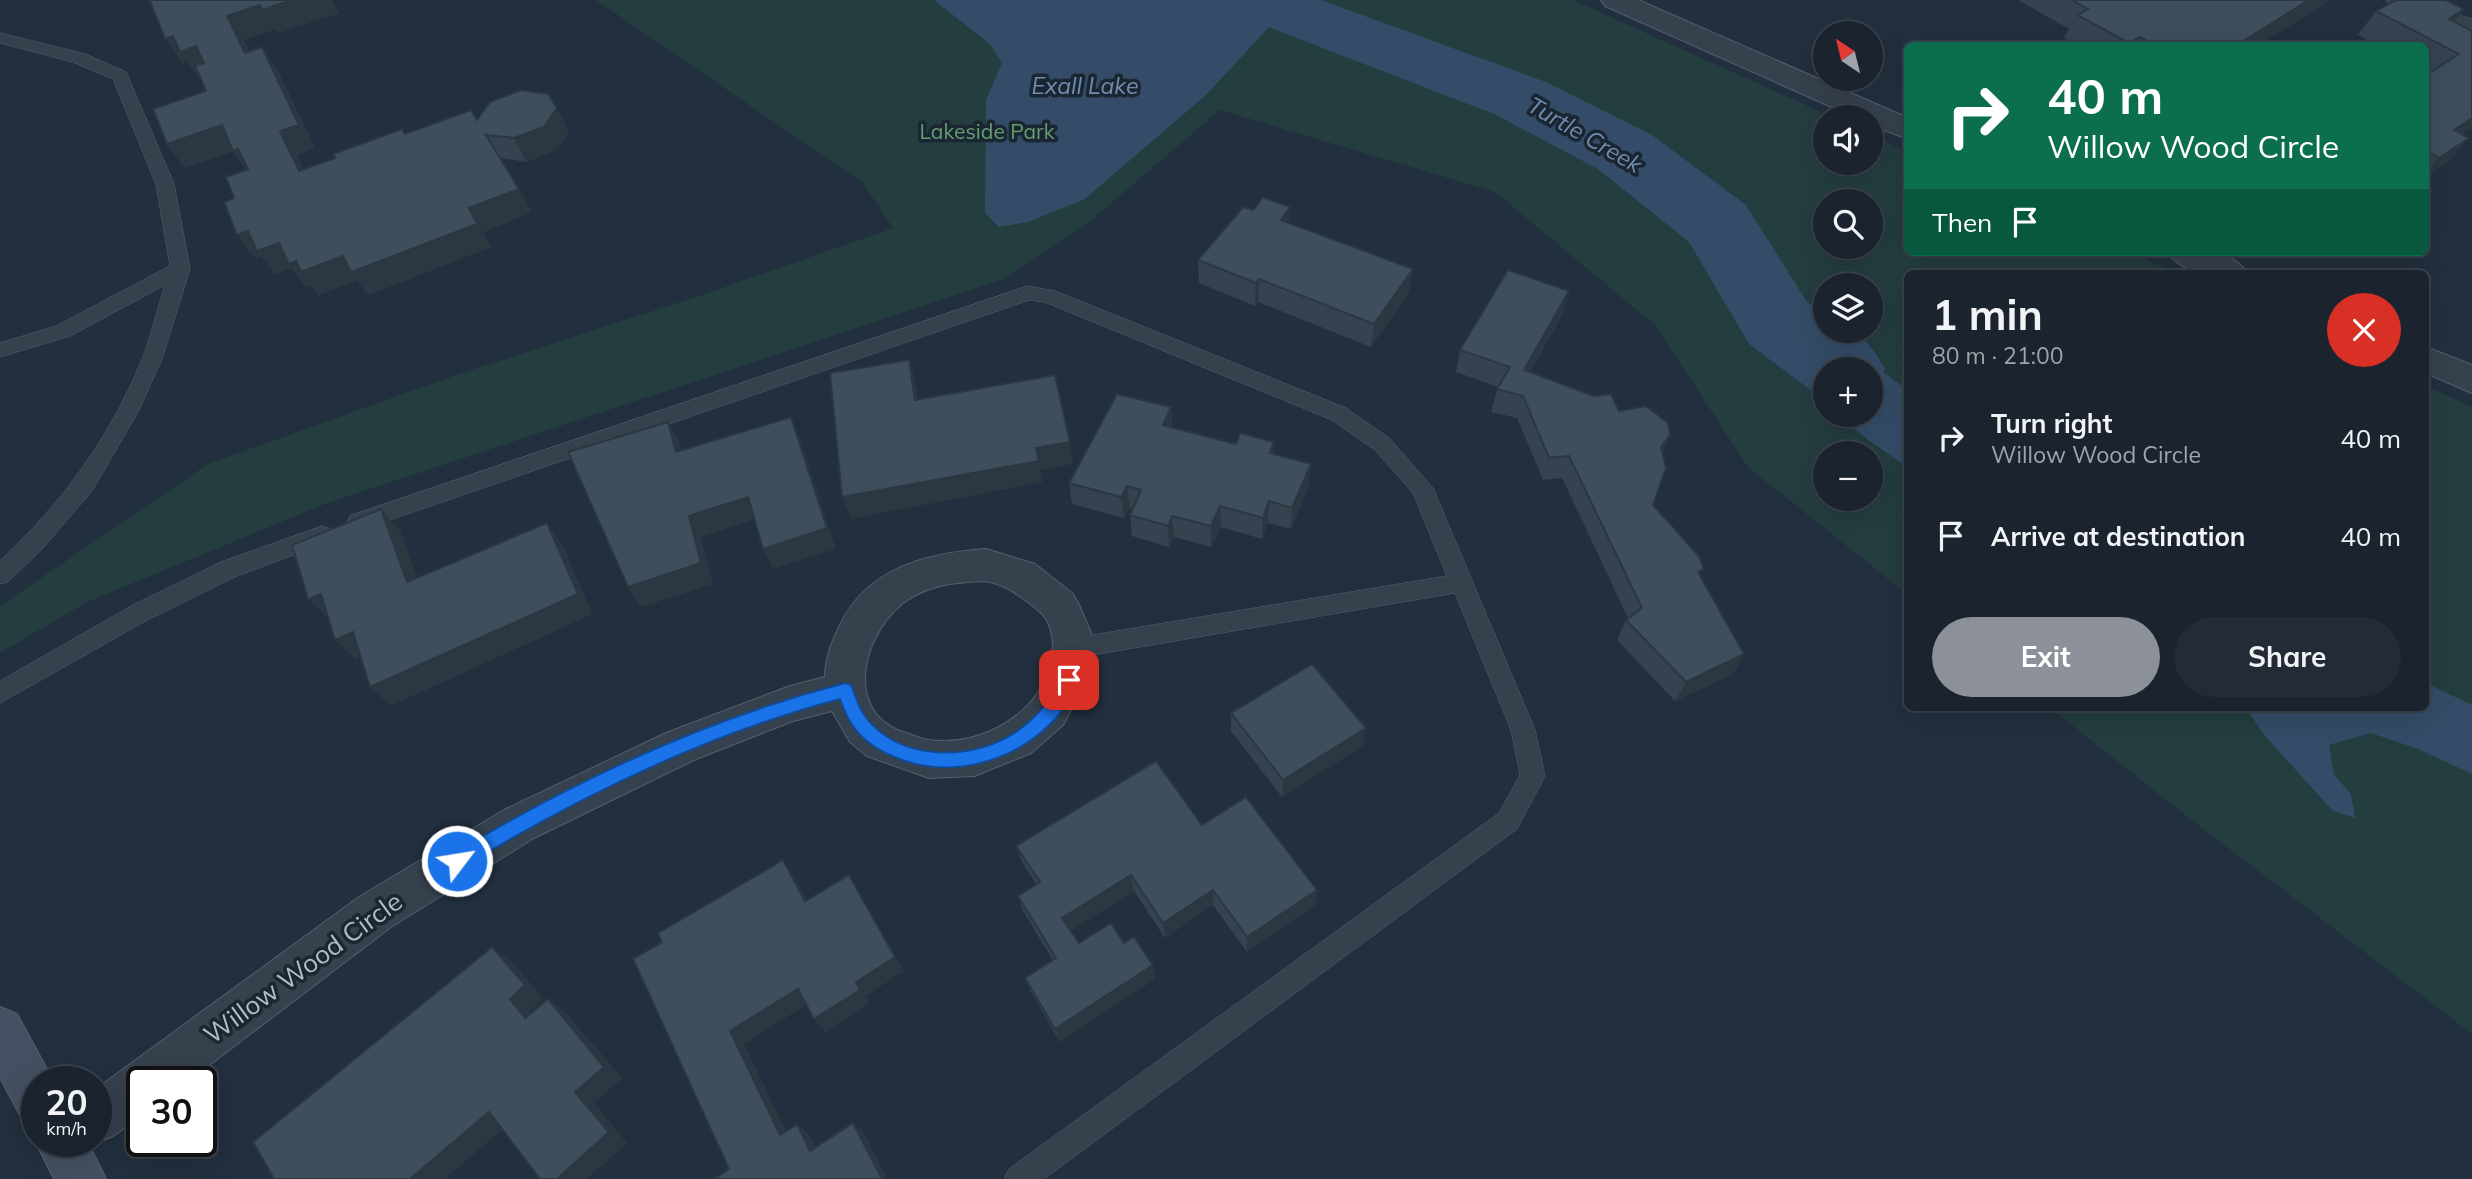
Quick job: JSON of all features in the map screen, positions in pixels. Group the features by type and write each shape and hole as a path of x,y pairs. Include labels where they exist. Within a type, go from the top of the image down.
{"main road":[{"path":"0,1031 21,1069"}],"street":[{"path":"1615,0 1904,128"},
{"path":"2193,256 2224,270"},
{"path":"2429,360 2472,380"},
{"path":"986,565 1020,574 1048,592 1067,617 1075,648 1069,680 1053,710 1026,735 990,754 952,761 914,757 880,742 857,719 845,690 846,657 859,625 882,598 913,578 948,566 986,565"},
{"name":"Willow Wood Circle","path":"168,1066 375,912 519,824 681,746 790,705 845,690"},
{"path":"112,1111 126,1099"}],"lane":[{"path":"2395,0 2472,23"},
{"path":"0,38 79,58 120,76 165,184 180,269 152,359 130,410 84,485 36,541 0,575"},
{"path":"0,349 63,331 180,269"},
{"path":"0,693 141,612 229,569 378,515 1028,293 1048,296 1339,414 1382,444 1422,488 1523,730 1533,776 1508,821 1019,1179"},
{"path":"1075,648 1461,583"}],"green space":[{"name":"Lakeside Park","path":"596,0 1573,0 1813,108 1813,175 1883,175 1883,140 1904,150 1904,256 2139,256 2169,270 1904,270 1904,592 1748,467 1655,325 1495,192 1220,110 1087,224 1001,280 325,504 87,602 0,653 0,606 208,464 459,374 705,294 893,228 863,183"},
{"path":"2429,387 2472,407 2472,1034 2180,811 2054,711 2429,711"}],"water":[{"name":"Exall Lake","path":"934,0 1294,0 1207,94 1085,199 1028,222 999,227 985,213 986,100 1002,63 991,45"},
{"path":"1778,323 1813,332 1813,343 1839,343 1864,357 1813,357 1813,392 1754,337"},
{"path":"1883,372 1904,388 1904,465 1883,450 1883,441 1868,440 1853,427 1883,427"},
{"path":"2429,684 2472,705 2472,774 2418,749 2371,733 2329,745 2334,775 2351,794 2355,818 2333,811 2265,736 2248,711 2429,711"}],"building":[{"path":"292,0 262,10 260,5 227,16 245,53 262,47 299,125 280,131 299,171 335,158 333,154 402,129 405,134 471,110 477,120 490,102 521,90 548,94 557,108 544,127 514,138 486,135 519,189 469,208 477,224 351,272 343,256 301,272 296,261 289,264 279,243 257,251 248,231 237,235 224,202 234,198 226,177 248,169 238,149 233,151 222,125 167,144 153,109 206,91 195,66 204,63 196,46 180,52 173,36 165,39 150,1"},
{"path":"2072,0 2309,0 2241,42 2149,42 2140,37 2127,42 2077,15 2088,9"},
{"path":"2396,0 2446,0 2464,9 2449,19 2472,31 2472,118 2454,130 2469,138 2439,158 2429,153 2429,73 2459,54 2376,11"},
{"path":"1263,197 1290,207 1281,220 1413,269 1374,324 1259,279 1256,283 1198,260 1243,207 1253,210"},
{"path":"1508,270 1569,291 1524,370 1594,396 1611,394 1619,411 1646,406 1668,423 1670,435 1661,447 1666,468 1653,505 1699,556 1704,569 1698,572 1744,654 1686,682 1626,620 1642,608 1569,456 1549,458 1523,396 1497,389 1510,367 1460,350"},
{"path":"909,360 915,400 1055,375 1070,442 1036,448 1039,461 842,497 830,373"},
{"path":"1117,394 1171,407 1163,425 1236,444 1240,433 1274,442 1270,453 1311,464 1292,508 1269,501 1263,518 1220,506 1211,526 1172,516 1168,526 1130,515 1141,490 1127,486 1121,497 1069,483"},
{"path":"791,417 827,528 763,549 748,497 689,516 701,563 628,587 568,452 668,422 676,452"},
{"path":"381,509 407,582 547,523 578,594 370,687 353,632 335,640 321,594 308,599 292,545"},
{"path":"1312,664 1366,728 1283,780 1231,713"},
{"path":"1156,761 1202,825 1246,797 1317,890 1247,937 1213,890 1163,923 1131,875 1062,918 1079,943 1111,923 1124,943 1134,937 1153,965 1055,1029 1025,978 1056,958 1018,896 1040,882 1016,846"},
{"path":"783,860 805,901 849,875 895,957 856,982 860,990 814,1019 798,989 730,1031 780,1135 797,1124 810,1151 853,1123 882,1179 714,1179 729,1169 633,959 662,942 658,933"},
{"path":"492,947 525,985 510,999 525,1018 548,999 604,1067 575,1092 609,1132 557,1179 540,1179 489,1112 410,1179 274,1179 253,1142"}],"waterway":[{"name":"Turtle Creek","path":"1258,0 1520,98 1625,152 1718,224 1778,323 1825,357"}],"route":[{"path":"457,861 519,824 681,746 790,705 845,690 857,719 880,742 914,757 952,761 990,754 1026,735 1053,710 1069,680"}]}
